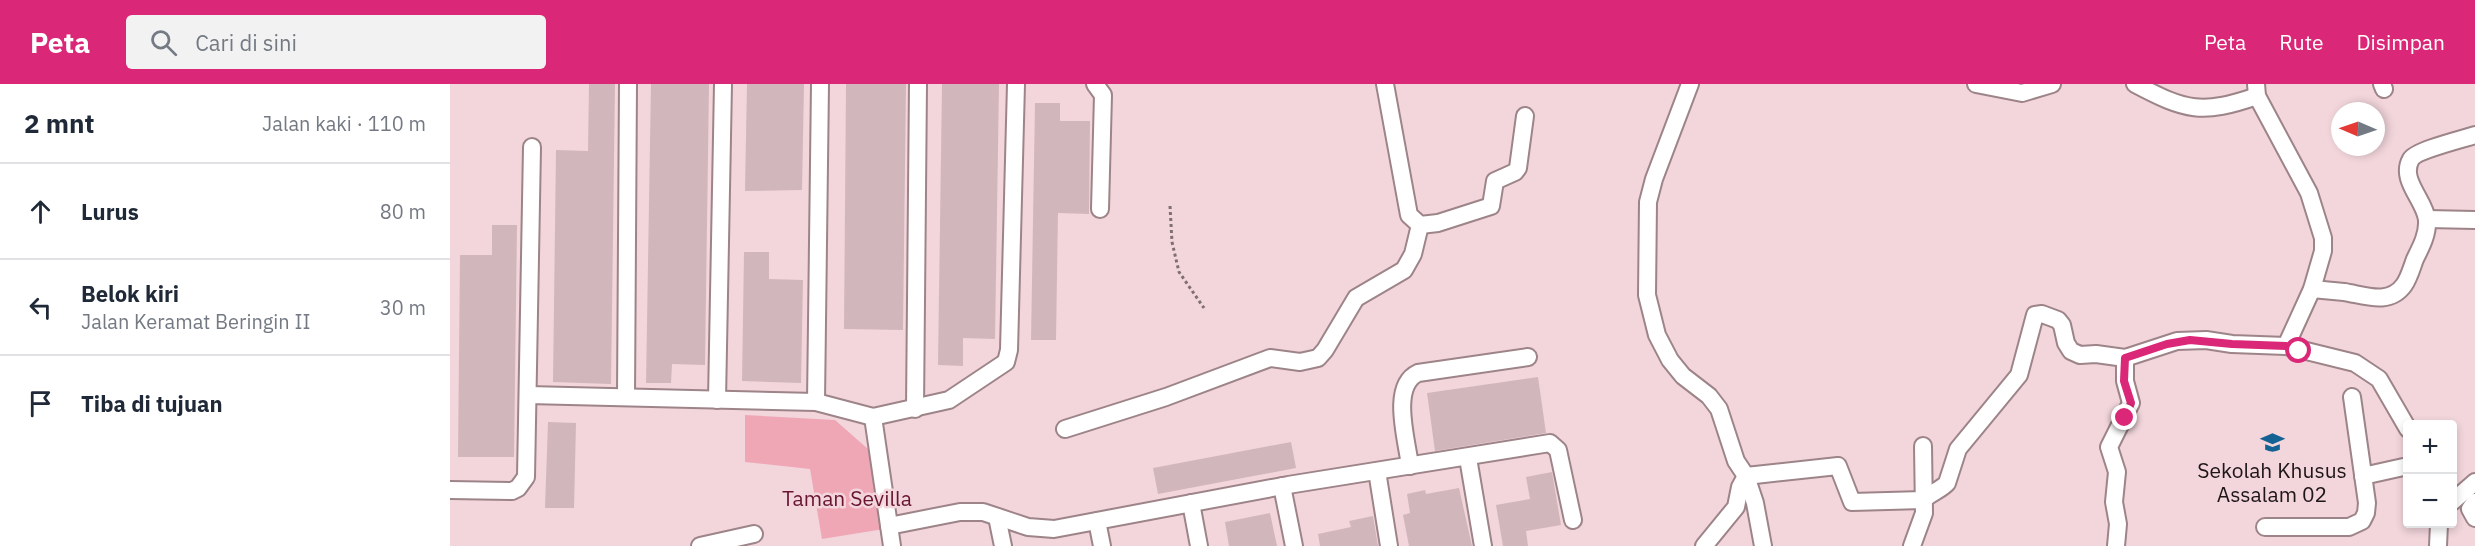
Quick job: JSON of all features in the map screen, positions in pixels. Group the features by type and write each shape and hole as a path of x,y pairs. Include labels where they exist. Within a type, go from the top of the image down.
{"street":[{"path":"626,397 628,84"},
{"path":"717,400 723,84"},
{"path":"816,402 820,84"},
{"path":"915,409 918,84"},
{"path":"528,395 816,402 873,417 949,400 984,379 1008,360 1016,84"},
{"path":"1095,84 1103,95 1100,209"},
{"path":"1385,84 1409,215 1420,225 1438,223 1491,206 1495,181 1518,168 1525,116"},
{"path":"1690,84 1654,179 1648,202 1647,295 1657,334 1670,360 1683,376 1709,396 1719,408 1736,461 1746,476 1755,503 1763,546"},
{"path":"1976,84 2022,93 2052,84"},
{"path":"2135,84 2160,98 2181,106 2205,109 2227,106 2257,90 2309,193 2323,238 2323,251 2312,289 2286,346"},
{"path":"2312,289 2346,292 2372,298 2395,293 2404,285 2425,238 2427,219 2410,181 2408,171 2410,162 2413,156 2422,152 2475,135"},
{"path":"450,490 512,491 523,483 527,470 532,147"},
{"path":"2427,219 2475,220"},
{"path":"1065,429 1166,397 1270,358 1300,362 1318,358 1326,350 1356,298 1404,270 1413,254 1420,225"},
{"path":"1746,476 1833,465 1838,466 1841,471 1851,502 1923,500 1932,491 1944,487 1958,448 2019,375 2036,315 2042,314 2058,320 2071,351 2080,354 2125,358 2167,344 2190,340 2286,346 2355,363 2379,379 2403,420"},
{"path":"1410,466 1402,399 1404,386 1410,377 1419,373 1528,357"},
{"path":"2116,546 2118,524 2114,502 2117,472 2109,447 2131,403 2124,381 2125,358"},
{"path":"2265,527 2357,525 2362,521 2366,513 2352,397"},
{"path":"873,417 892,546"},
{"path":"889,526 960,512 983,512 1028,526 1054,529 1282,486 1468,458 1550,443 1556,446 1573,520"},
{"path":"1912,546 1924,513 1923,446"},
{"path":"1468,458 1483,546"},
{"path":"2362,476 2403,467"},
{"path":"1377,471 1389,546"},
{"path":"1704,546 1736,507 1740,487 1746,476"},
{"path":"2457,498 2475,482"},
{"path":"1282,486 1294,546"},
{"path":"2475,502 2470,509 2475,518"},
{"path":"1191,503 1199,546"},
{"path":"997,517 1003,546"},
{"path":"1097,521 1102,546"},
{"path":"700,546 754,534"}],"path":[{"path":"1170,206 1172,242 1179,272 1204,308"}],"green space":[{"name":"Taman Sevilla","path":"745,415 835,420 868,449 884,529 822,539 810,469 745,462"}],"building":[{"path":"589,84 615,84 611,384 553,382 556,150 588,151"},
{"path":"651,84 709,84 705,365 672,364 671,383 646,383"},
{"path":"747,84 804,84 802,190 745,191"},
{"path":"846,84 906,84 903,330 844,329"},
{"path":"942,84 999,84 995,339 963,338 963,366 938,365"},
{"path":"1035,103 1060,103 1060,121 1090,121 1089,214 1058,213 1056,340 1031,340"},
{"path":"492,225 517,225 514,457 458,457 460,255 492,255"},
{"path":"744,252 769,252 769,279 803,280 801,383 742,381"},
{"path":"1538,377 1546,433 1435,451 1427,393"},
{"path":"548,422 576,423 574,508 545,508"},
{"path":"1291,442 1296,468 1158,494 1153,468"},
{"path":"1552,472 1561,525 1526,531 1528,546 1503,546 1496,505 1530,499 1526,477"},
{"path":"1459,488 1472,546 1409,546 1403,515 1410,513 1407,494 1425,490 1426,494"},
{"path":"1270,513 1277,546 1229,546 1225,522"},
{"path":"1373,516 1378,546 1320,546 1318,534 1351,527 1349,521"}],"place":[{"name":"Sekolah Khusus Assalam 02","path":"2272,443"}],"route":[{"path":"2125,418 2131,403 2124,381 2125,358 2177,341 2190,340 2286,346 2299,351"}]}
